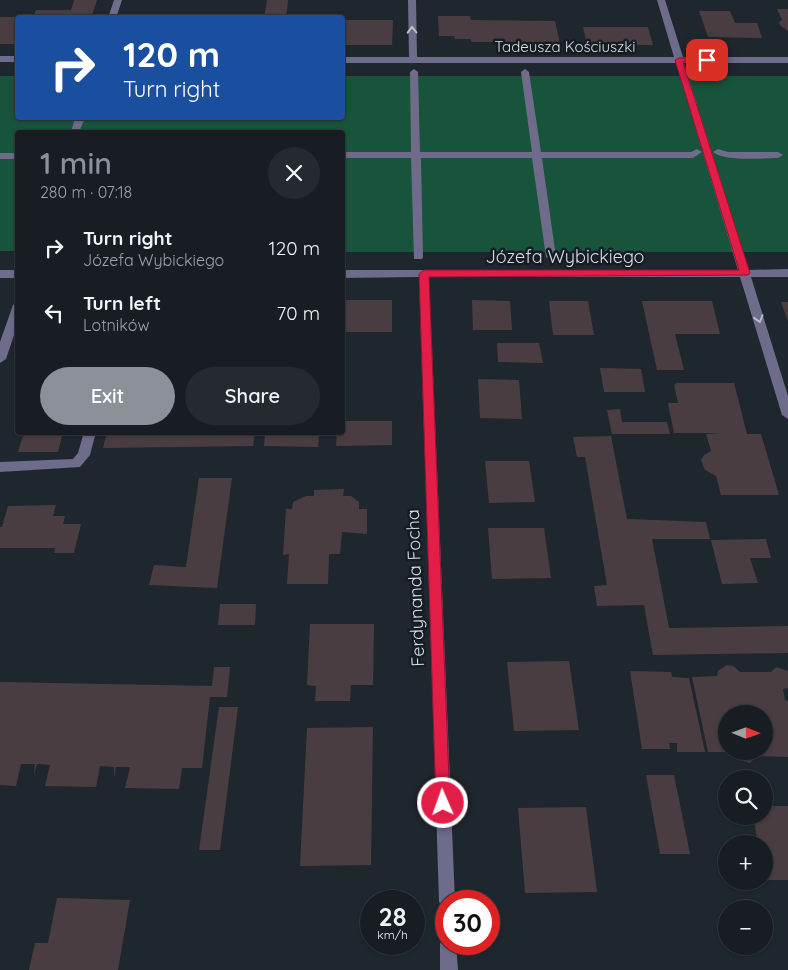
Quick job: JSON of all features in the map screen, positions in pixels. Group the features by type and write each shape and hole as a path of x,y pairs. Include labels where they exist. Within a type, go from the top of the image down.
{"street":[{"path":"113,15 118,0"},
{"path":"412,0 413,60"},
{"path":"661,0 788,416"},
{"path":"0,59 15,59"},
{"name":"Tadeusza Kościuszki","path":"345,60 788,60"},
{"path":"414,72 418,257"},
{"path":"525,72 551,257"},
{"path":"345,155 693,155 697,152"},
{"path":"718,152 727,155 778,155"},
{"path":"0,156 15,156"},
{"name":"Józefa Wybickiego","path":"345,274 788,273"},
{"path":"0,274 15,274"},
{"name":"Ferdynanda Focha","path":"424,274 447,890"},
{"path":"0,359 15,314"},
{"path":"0,467 76,464 84,454 89,435"},
{"path":"448,955 449,970"}],"green space":[{"path":"0,76 15,76 15,120 345,120 345,76 788,76 788,252 345,252 345,130 15,130 15,251 0,251"}],"building":[{"path":"74,0 97,0 92,15 34,15 36,10 71,10"},
{"path":"267,0 288,0 286,15 264,15"},
{"path":"777,9 788,9 788,31 779,22 782,20"},
{"path":"699,11 730,11 735,23 757,23 762,38 708,37"},
{"path":"438,16 470,16 471,20 555,21 560,44 543,44 543,42 471,42 471,39 439,36"},
{"path":"0,17 15,17 15,44 0,44"},
{"path":"345,20 393,20 392,45 345,45"},
{"path":"583,27 648,27 653,45 587,45"},
{"path":"345,300 392,300 392,332 345,332"},
{"path":"472,300 510,301 512,330 473,330"},
{"path":"549,301 588,301 594,335 553,335"},
{"path":"642,301 712,301 720,334 675,334 684,370 657,370"},
{"path":"781,302 788,302 788,321"},
{"path":"497,343 539,343 543,363 498,362"},
{"path":"600,368 641,369 645,392 604,392"},
{"path":"478,379 519,380 522,419 480,418"},
{"path":"677,383 734,383 747,434 761,434 779,495 721,495 716,476 705,470 701,460 704,455 711,451 706,434 721,433 674,433 668,403 678,403 674,385"},
{"path":"620,409 622,422 667,422 670,434 612,434 607,410"},
{"path":"345,421 392,421 392,445 336,446 337,435 345,435"},
{"path":"23,435 62,435 58,452 18,452"},
{"path":"106,435 255,435 253,446 103,448"},
{"path":"265,435 319,436 318,447 264,446"},
{"path":"611,436 627,519 706,522 710,539 652,539 669,628 788,626 788,653 653,655 644,605 597,606 594,586 607,585 585,457 577,457 573,437"},
{"path":"485,461 529,461 535,502 489,503"},
{"path":"199,478 232,478 217,588 149,585 154,565 186,567"},
{"path":"344,489 343,496 351,496 359,502 359,509 367,509 367,534 342,532 340,554 329,554 328,584 287,584 289,554 283,555 286,509 292,509 293,502 306,496 314,496 314,490"},
{"path":"56,505 53,516 65,516 63,524 81,524 74,553 54,553 55,548 0,548 0,527 2,527 8,506"},
{"path":"488,528 544,528 551,578 492,579"},
{"path":"766,539 771,558 750,558 758,583 722,584 711,540"},
{"path":"220,604 256,604 255,625 218,625"},
{"path":"310,624 374,624 373,685 351,685 350,701 315,701 316,686 307,685"},
{"path":"569,661 579,730 514,731 507,662"},
{"path":"727,665 733,666 740,672 771,672 776,667 788,671 788,688 783,689 785,700 788,701 788,757 773,757 773,705 718,705 718,752 708,752 692,677 717,676 718,671"},
{"path":"214,667 230,667 227,697 210,697 202,768 182,768 179,789 125,788 130,767 116,767 114,778 114,767 100,766 96,787 45,786 50,765 37,764 34,775 35,764 21,764 16,786 0,785 0,682 212,686"},
{"path":"630,671 671,672 672,677 689,678 705,752 677,752 677,743 669,743 670,749 642,749"},
{"path":"219,707 238,707 220,850 199,850"},
{"path":"373,727 371,865 300,866 307,728"},
{"path":"738,760 753,760 750,763"},
{"path":"646,775 674,775 690,854 660,854"},
{"path":"773,806 788,806 788,880 773,880 773,835 756,835 755,825 773,825"},
{"path":"586,807 597,892 525,893 518,808"},
{"path":"57,898 130,900 118,970 29,970 35,943 48,943"}],"route":[{"path":"443,803 424,274 745,273 679,60 707,60"}]}
